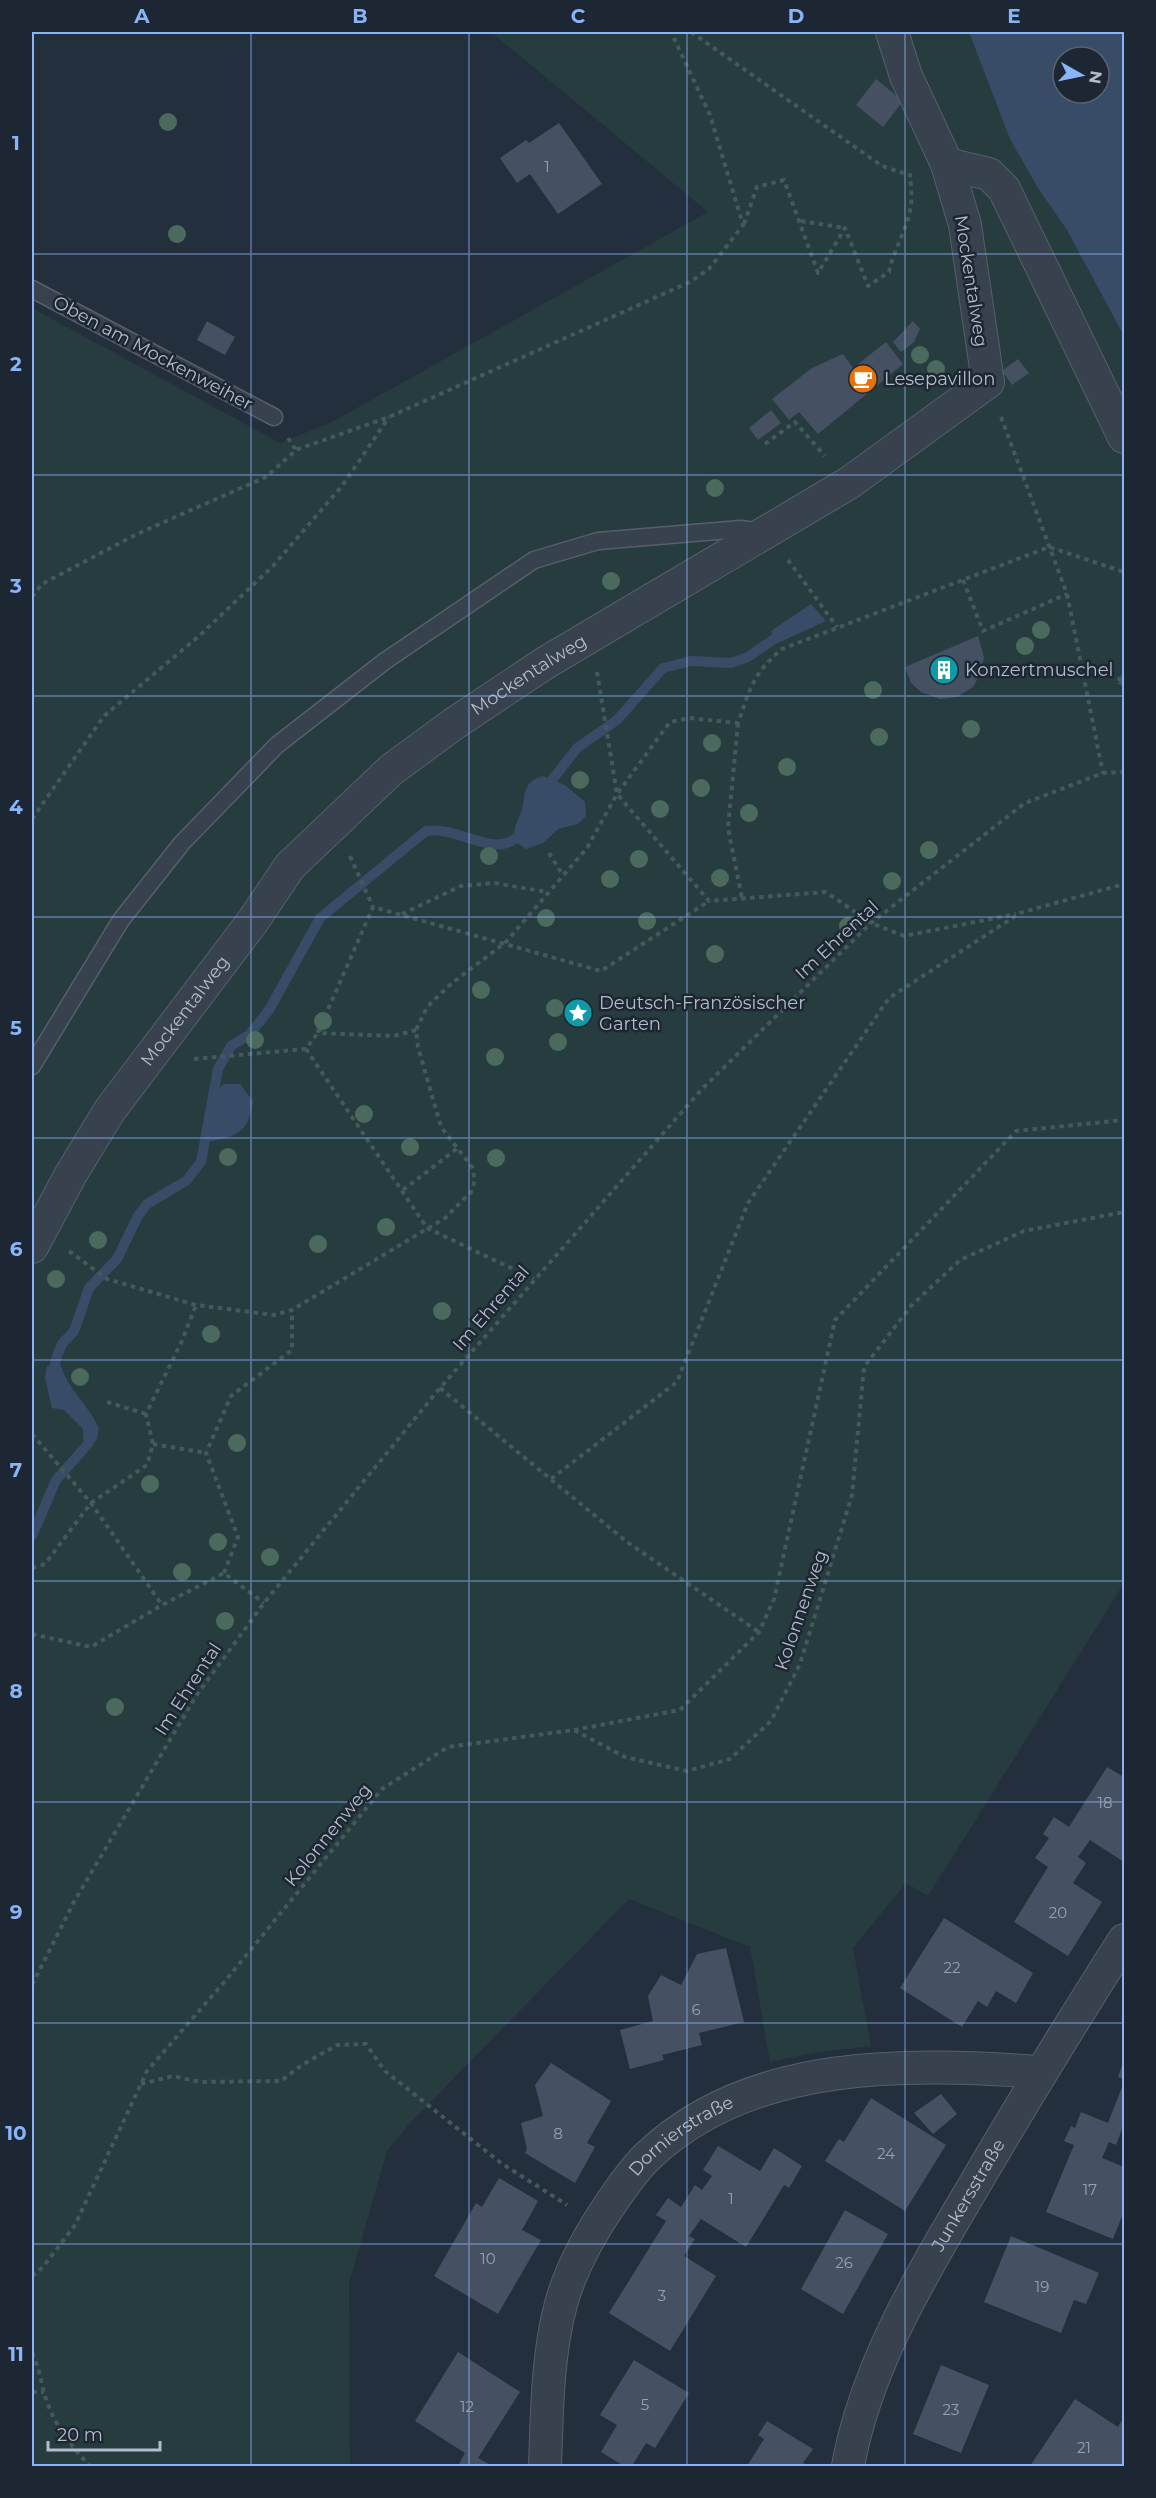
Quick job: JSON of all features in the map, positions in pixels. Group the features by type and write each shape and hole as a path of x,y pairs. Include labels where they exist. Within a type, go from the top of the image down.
{"street":[{"name":"Mockentalweg","path":"32,1247 71,1174 110,1110 253,921 290,866 391,770 455,723 591,636 849,483 988,382 965,225 947,164 910,85 892,32"},
{"path":"947,164 989,174 1004,189 1125,437"},
{"name":"Junkersstraße","path":"848,2466 870,2384 909,2301 1041,2072 1125,1940"},
{"name":"Dornierstraße","path":"545,2466 551,2357 561,2304 578,2257 597,2224 647,2157 689,2123 742,2097 796,2081 872,2069 969,2067 1041,2072"}],"lane":[{"name":"Oben am Mockenweiher","path":"32,289 274,417"},
{"path":"32,1066 120,920 182,843 277,745 385,661 534,560 598,541 650,534 741,529 768,533"}],"path":[{"path":"671,32 710,115 743,225"},
{"path":"691,32 882,166 910,176 912,203 906,227 894,251 889,272 868,286 845,228"},
{"path":"32,597 42,584 137,534 266,477 296,450 389,417 690,282 709,269 743,225 757,187 784,180 801,221 818,273 845,228"},
{"path":"801,221 845,228"},
{"path":"988,382 1067,594 1103,773"},
{"path":"32,819 104,716 199,636 273,566 342,486 389,417"},
{"path":"765,444 795,422 849,483"},
{"path":"768,533 837,627"},
{"path":"742,898 728,828 738,723 749,691 761,667 782,649 1049,547 1125,572"},
{"path":"963,580 983,630 1067,594"},
{"path":"591,636 617,794 709,902"},
{"path":"1083,665 1125,681"},
{"path":"96,1270 107,1279 196,1305 274,1315 292,1310 454,1212 471,1192 475,1180 472,1167 459,1147 441,1127 418,1047 416,1030 427,1007 452,984 505,944 562,874 587,848 617,794 670,722 689,718 738,723"},
{"name":"Im Ehrental","path":"32,1985 75,1900 196,1696 264,1603 440,1388 702,1089 872,923 1025,802 1103,773 1125,772"},
{"path":"549,853 562,874"},
{"path":"213,1058 306,1049 325,1023 326,1014 373,907 357,872"},
{"path":"402,915 461,886 494,883 548,892"},
{"path":"373,907 601,971 709,902 826,892 872,923 904,936 1020,913 1125,884"},
{"path":"551,1479 677,1382 748,1203 889,998 1020,913"},
{"path":"318,1033 394,1036 416,1030"},
{"path":"306,1049 404,1190 427,1228 534,1279"},
{"path":"573,1730 680,1710 759,1632 774,1599 835,1320 1016,1131 1125,1120"},
{"path":"404,1190 459,1147"},
{"name":"Kolonnenweg","path":"32,2276 43,2267 75,2225 147,2071 226,1980 382,1789 448,1747 573,1730 625,1756 687,1771 730,1759 771,1721 800,1664 852,1495 864,1367 911,1306 960,1260 1024,1231 1125,1212"},
{"path":"32,1568 45,1564 92,1503 130,1480 147,1466 153,1444 146,1414 181,1343 196,1305"},
{"path":"32,1636 92,1647 162,1605 224,1573 238,1537 206,1453 231,1396 292,1350 292,1310"},
{"path":"440,1388 627,1542 759,1632"},
{"path":"107,1402 146,1414"},
{"path":"32,1434 92,1503 162,1605"},
{"path":"153,1444 206,1453"},
{"path":"224,1573 264,1603"},
{"path":"140,2084 173,2076 200,2082 281,2081 302,2065 337,2045 366,2044 386,2071 501,2163 597,2224"},
{"path":"32,2353 37,2362 49,2409 68,2442 90,2466"},
{"path":"32,2392 44,2392"}],"green space":[{"name":"Deutsch-Französischer Garten","path":"491,32 1124,32 1124,1583 928,1896 906,1883 853,1948 871,2046 819,2052 770,2062 750,1947 629,1899 410,2123 387,2151 349,2283 350,2466 32,2466 32,308 280,443 330,423 708,212"}],"water":[{"path":"969,32 1124,32 1124,336 1067,230 1038,188 1010,139"},
{"path":"811,604 826,621 778,643 771,631"},
{"path":"543,776 565,785 585,802 586,816 578,824 558,829 543,843 526,849 514,841 515,828 526,788 532,781"},
{"path":"224,1084 240,1084 253,1101 251,1112 244,1127 233,1136 205,1142 212,1095"},
{"path":"55,1364 61,1366 68,1382 99,1428 97,1439 90,1447 83,1442 83,1429 64,1410 52,1408 45,1378 47,1366"}],"building":[{"path":"876,79 903,101 883,127 856,105"},
{"path":"559,123 602,184 558,214 530,174 517,183 500,158 526,140 529,143"},
{"path":"207,321 235,337 225,355 197,340"},
{"path":"913,321 920,329 914,342 901,352 893,342"},
{"name":"Lesepavillon","path":"886,342 903,364 818,434 799,412 789,420 772,399 812,368 843,354 853,368"},
{"path":"1018,359 1029,373 1012,385 1002,371"},
{"path":"771,410 781,423 758,440 749,428"},
{"name":"Konzertmuschel","path":"978,636 984,657 981,673 973,687 957,697 940,699 921,692 911,683 905,667"},
{"path":"1124,668 1124,686 1118,684"},
{"path":"1107,1767 1124,1777 1124,1862 1090,1840 1078,1857 1086,1863 1073,1883 1102,1902 1068,1956 1014,1922 1048,1867 1035,1858 1049,1838 1043,1834 1054,1817 1069,1827"},
{"path":"944,1918 1033,1973 1016,2003 996,1991 987,2007 978,2001 962,2027 900,1988"},
{"path":"726,1948 744,2022 699,2033 702,2045 662,2055 664,2060 630,2069 620,2030 653,2021 648,1996 661,1975 681,1985 697,1954"},
{"path":"1124,2060 1124,2079 1118,2077"},
{"path":"551,2063 611,2101 587,2143 595,2147 575,2183 525,2153 527,2149 521,2123 543,2116 535,2085"},
{"path":"1124,2082 1124,2130 1122,2129 1116,2145 1109,2142 1102,2158 1124,2167 1124,2211 1113,2239 1046,2212 1074,2145 1064,2141 1071,2126 1075,2128 1081,2112 1108,2123"},
{"path":"941,2094 957,2114 933,2134 914,2113"},
{"path":"871,2098 946,2145 905,2211 825,2161 839,2139 844,2142"},
{"path":"718,2146 760,2171 774,2148 802,2166 789,2188 784,2185 746,2247 701,2219 689,2236 695,2239 684,2256 716,2276 670,2351 609,2313 666,2221 656,2215 668,2198 681,2207 695,2185 702,2190 712,2176 703,2170"},
{"path":"499,2178 538,2201 522,2230 541,2240 498,2314 434,2276 476,2203 482,2207"},
{"path":"845,2210 888,2234 843,2314 801,2289"},
{"path":"1011,2236 1099,2273 1086,2304 1074,2300 1061,2333 984,2302"},
{"path":"458,2352 520,2392 478,2458 492,2466 458,2466 465,2453 415,2421"},
{"path":"634,2360 689,2393 655,2448 646,2443 632,2466 624,2466 601,2452 617,2425 600,2415"},
{"path":"941,2365 989,2385 961,2453 913,2434"},
{"path":"1075,2399 1118,2427 1124,2417 1124,2466 1030,2466"},
{"path":"767,2421 813,2449 803,2463 809,2466 747,2466 764,2439 758,2435"}],"waterway":[{"path":"545,789 577,748 617,720 663,668 691,661 731,663 748,657 787,630"},
{"path":"58,1376 55,1364 57,1356 62,1344 74,1331 89,1288 117,1259 138,1216 147,1204 186,1181 201,1162 218,1069 231,1046 249,1035 269,1010 320,918 426,831 453,833 490,844 512,841 522,832"},
{"path":"32,1536 56,1480 88,1444 92,1431"}],"place":[{"name":"Lesepavillon","path":"863,379"},
{"name":"Konzertmuschel","path":"944,670"},
{"name":"Deutsch-Französischer Garten","path":"578,1013"}]}
